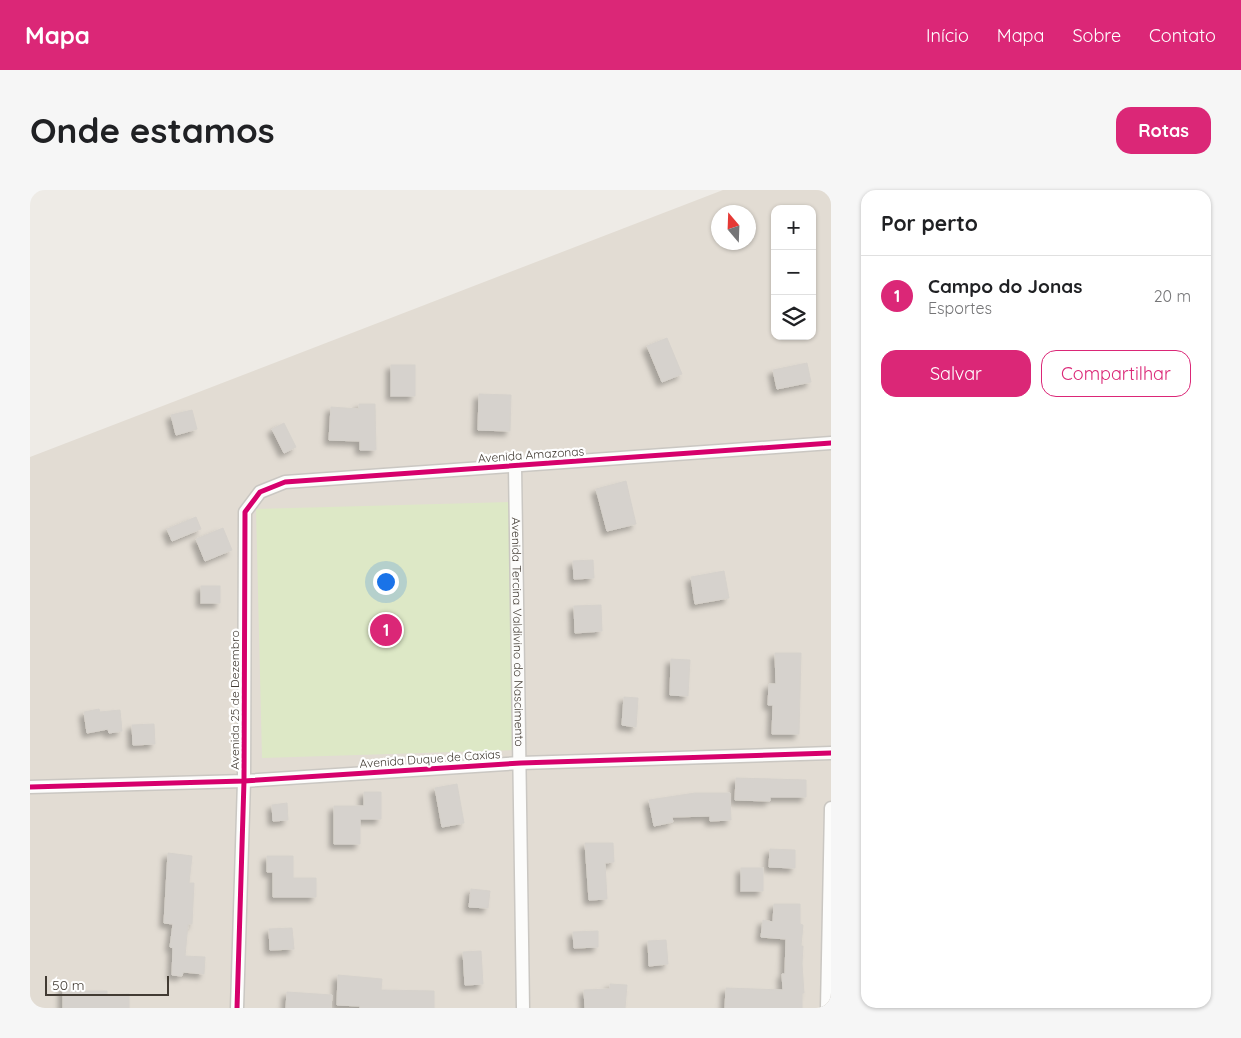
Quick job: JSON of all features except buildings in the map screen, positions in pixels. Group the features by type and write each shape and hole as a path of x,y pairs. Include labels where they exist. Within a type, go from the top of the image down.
{"street":[{"name":"Avenida Amazonas","path":"246,512 260,492 285,482 831,443"},
{"name":"Avenida Tercina Valdivino do Nascimento","path":"515,466 522,1008"},
{"name":"Avenida 25 de Dezembro","path":"237,1008 244,781 246,512"},
{"name":"Avenida Duque de Caxias","path":"30,787 244,781 520,763 831,754"},
{"path":"827,1008 831,808"}],"shaded area":[{"path":"723,190 831,190 831,1008 30,1008 30,457"}],"green space":[{"path":"511,502 517,750 262,758 256,509"}],"cycle path":[{"path":"237,1008 244,781 245,512 260,492 285,482 831,443"},
{"path":"30,787 244,781 521,763 831,753"}],"place":[{"name":"Campo do Jonas","path":"386,630"}]}
